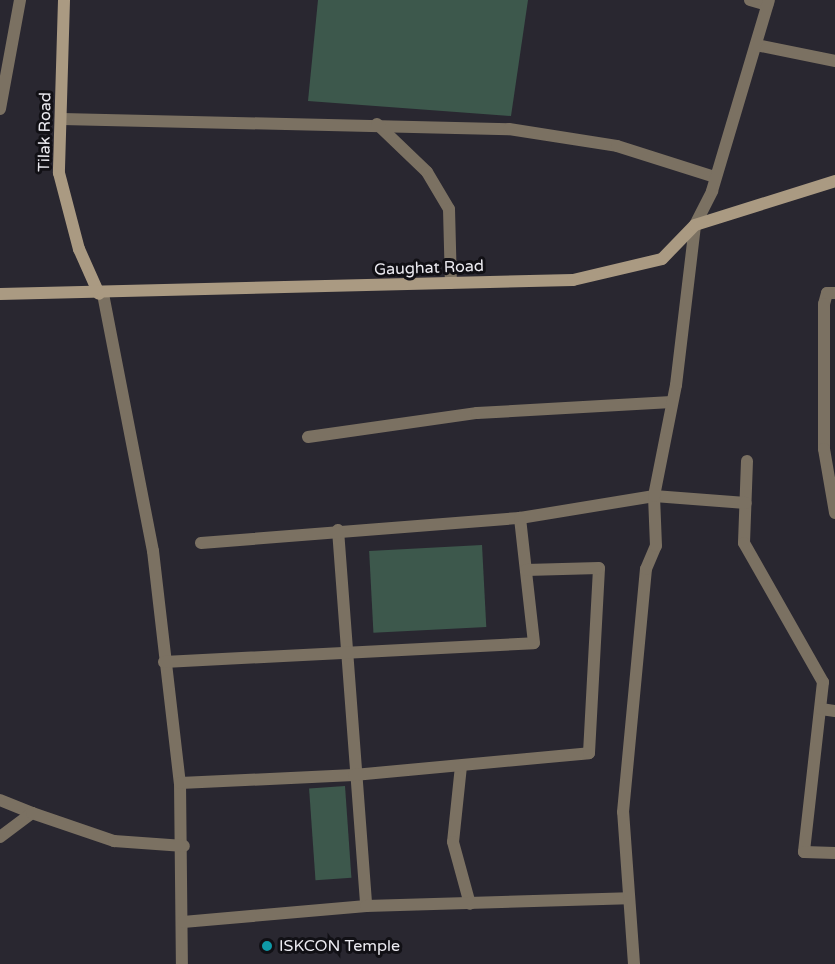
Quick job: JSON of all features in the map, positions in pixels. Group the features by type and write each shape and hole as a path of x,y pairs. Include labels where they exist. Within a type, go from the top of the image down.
{"main road":[{"name":"Tilak Road","path":"64,0 59,173 79,249 101,294"},
{"name":"Gaughat Road","path":"0,294 101,294 451,283 618,274 662,259 695,225 835,181"}],"street":[{"path":"0,109 4,62 20,0"},
{"path":"634,964 623,812 646,569 656,546 654,496 672,402 695,225 715,177 768,2 750,0"},
{"path":"756,45 835,61"},
{"path":"62,119 377,124 535,131 617,146 715,177"},
{"path":"377,124 427,172 449,209 451,283"},
{"path":"835,292 826,293 824,304 831,411 826,482 835,513"},
{"path":"101,294 153,551 164,662 180,783 184,846 182,964"},
{"path":"308,437 477,413 672,402"},
{"path":"747,461 744,543 823,682 804,852 835,853"},
{"path":"201,543 338,530 520,518 654,496 746,503"},
{"path":"164,662 534,643 520,518"},
{"path":"338,530 344,654 366,906"},
{"path":"180,783 354,775 589,753 599,568 526,570"},
{"path":"821,710 835,711"},
{"path":"461,766 453,843 470,904"},
{"path":"0,800 114,841 184,846"},
{"path":"0,837 32,813"},
{"path":"183,922 366,906 628,898"}],"green space":[{"path":"318,0 528,0 511,116 308,101"},
{"path":"482,545 486,627 373,633 369,551"},
{"path":"345,786 351,878 316,880 309,789"}],"place":[{"name":"ISKCON Temple","path":"267,946"}]}
